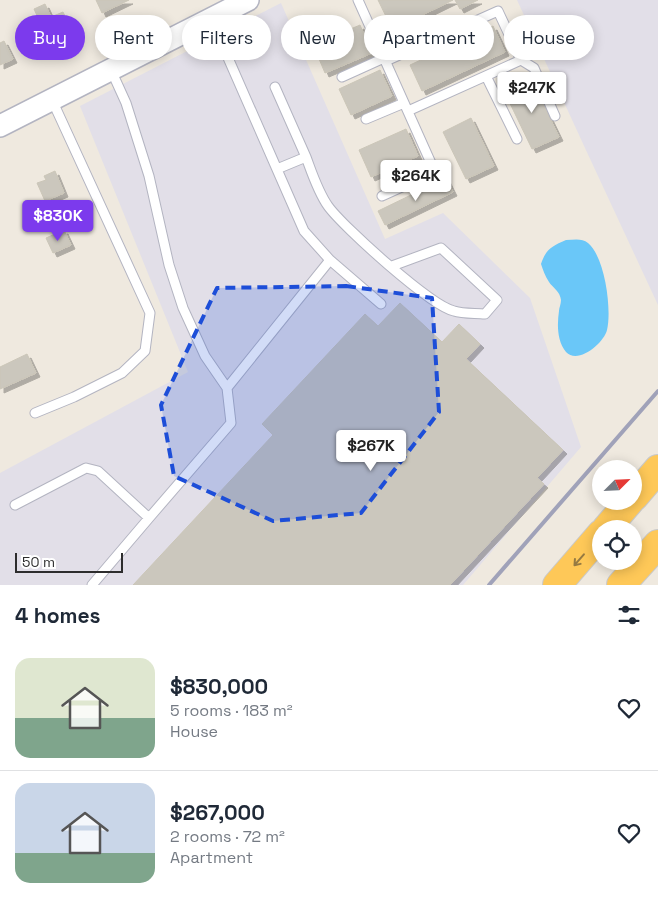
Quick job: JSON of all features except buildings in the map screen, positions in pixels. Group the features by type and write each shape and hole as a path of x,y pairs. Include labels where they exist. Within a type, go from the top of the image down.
{"highway":[{"path":"642,487 658,469"},
{"path":"614,520 622,510"},
{"path":"557,585 592,544"},
{"path":"621,585 658,544"}],"street":[{"path":"219,15 248,0"},
{"path":"0,126 182,34"}],"lane":[{"path":"358,0 365,15"},
{"path":"489,15 498,11 504,24"},
{"path":"229,60 304,231 330,260 381,304"},
{"path":"342,77 385,60 435,172 382,196"},
{"path":"366,119 406,107 486,76 521,60 534,68 556,116"},
{"path":"92,585 231,423 227,388 205,356 183,308 169,265 149,176 126,103 111,70"},
{"path":"486,76 518,139"},
{"path":"275,87 327,206 345,226 392,266 436,303 454,311 485,314 498,300 441,248 392,266"},
{"path":"35,413 74,397 122,373 145,351 150,313 52,100"},
{"path":"277,169 306,157"},
{"path":"227,388 330,260"},
{"path":"15,505 86,468 98,471 149,518"}],"highlighted area":[{"path":"346,286 432,298 439,412 361,513 273,521 174,476 161,405 217,288"}],"shaded area":[{"path":"517,0 658,0 658,305 545,60 594,60 594,15 524,15"},
{"path":"281,3 286,15 281,15 281,60 306,60 385,239 443,213 530,298 581,447 463,585 0,585 0,473 188,372 80,106 182,54 182,60 271,60 271,15 258,15"}],"water":[{"path":"566,240 583,240 594,250 603,271 608,297 609,310 605,335 590,351 577,356 566,352 559,338 558,327 561,301 558,292 544,273 541,264 550,249"}],"railway":[{"path":"489,585 658,391"}]}
